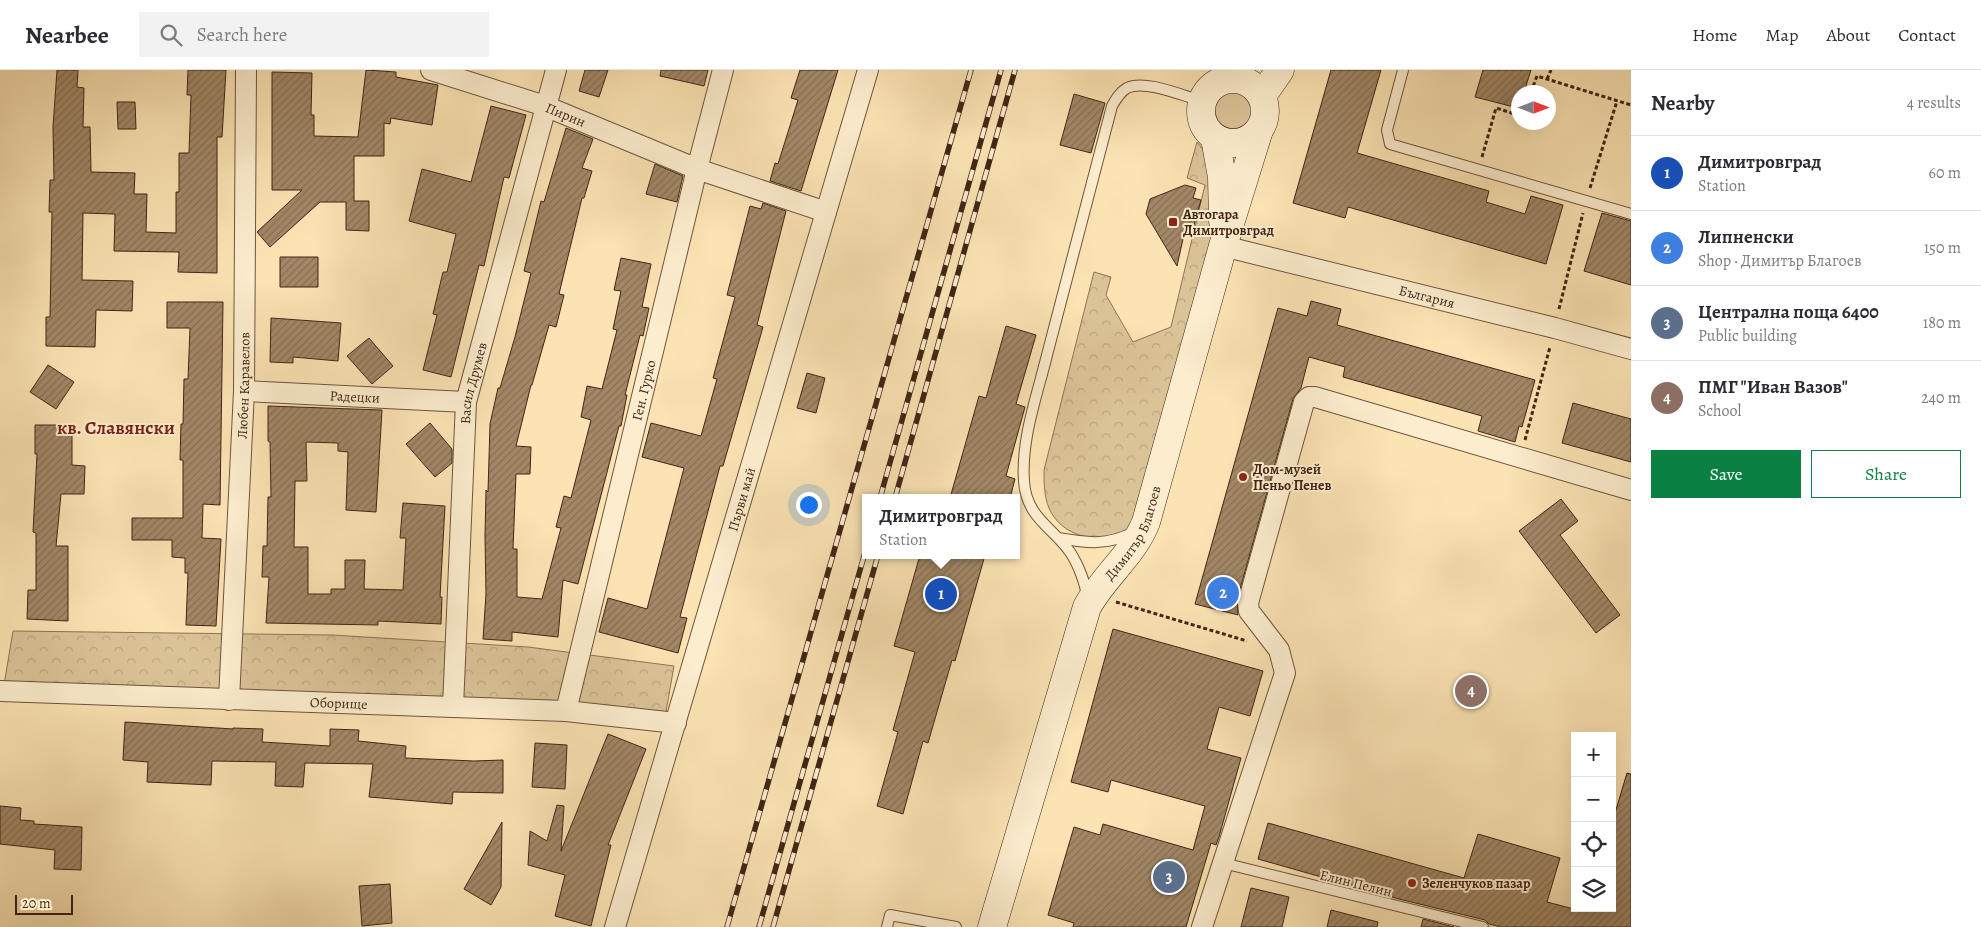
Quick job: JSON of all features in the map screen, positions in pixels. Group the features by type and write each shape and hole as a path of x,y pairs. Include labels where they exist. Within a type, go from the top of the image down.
{"street":[{"name":"Любен Каравелов","path":"229,700 244,391 246,70"},
{"name":"Пирин","path":"432,70 545,106 697,169 826,212"},
{"name":"Васил Друмев","path":"453,707 466,402 556,70"},
{"name":"Ген. Гурко","path":"566,711 697,169 723,70"},
{"name":"Първи май","path":"615,927 868,70"},
{"path":"1262,96 1280,70"},
{"path":"1215,138 1239,143 1250,138 1259,130 1266,109 1262,96 1253,85 1221,75 1208,90 1202,101 1201,113 1204,124 1215,138 1222,177 1223,246"},
{"name":"Димитър Благоев","path":"992,927 1087,607 1095,591 1134,546 1146,522 1223,246 1259,130"},
{"name":"България","path":"1223,246 1555,328 1631,349"},
{"name":"Радецки","path":"244,391 466,402"},
{"path":"1202,927 1285,673 1278,650 1249,611 1248,603 1304,402 1309,397 1324,400 1631,490"},
{"name":"Оборище","path":"0,691 566,711 676,723"}],"lane":[{"path":"1403,70 1387,130 1390,144 1631,214"},
{"path":"1087,607 1086,593 1070,553 1058,538 1036,518 1029,501 1024,483 1026,439 1067,272 1112,106 1118,95 1126,88 1136,86 1162,89 1202,101"},
{"path":"1058,538 1079,542 1109,542 1134,532 1146,522"},
{"name":"Елин Пелин","path":"1223,863 1483,927"},
{"path":"887,927 890,915 956,927"}],"path":[{"path":"1547,79 1551,70"},
{"path":"1533,85 1536,76 1631,105"},
{"path":"1586,201 1617,101"},
{"path":"1478,170 1496,108 1511,113"},
{"path":"1113,601 1278,650"}],"green space":[{"path":"1234,91 1248,96 1253,110 1248,124 1234,129 1220,124 1215,110 1220,96"},
{"path":"1197,142 1211,160 1214,227 1137,519 1127,529 1116,535 1093,538 1082,536 1062,526 1049,508 1044,485 1044,470 1094,272 1111,277 1106,295 1133,342 1171,327 1205,185 1187,178"},
{"path":"13,631 332,635 528,647 674,666 664,723 3,691"}],"building":[{"path":"57,70 78,70 77,87 84,88 83,127 90,127 91,172 135,173 134,194 147,194 146,232 176,233 176,192 179,192 179,153 189,153 191,95 187,95 188,70 226,70 222,137 217,137 217,273 178,272 179,252 114,251 115,214 83,213 82,280 133,281 132,311 96,310 95,347 46,346 46,317 50,317 52,212 49,212 50,180 54,180 53,127"},
{"path":"366,70 396,72 396,77 438,85 432,125 391,118 390,124 384,123 384,156 354,156 354,201 369,201 369,231 346,230 346,202 320,202 270,247 257,232 302,190 272,190 272,72 312,73 311,115 314,115 314,136 358,137"},
{"path":"585,70 608,70 599,97 579,91"},
{"path":"661,70 708,70 704,86 660,76"},
{"path":"800,70 838,70 801,191 770,181 775,163 778,164 798,100 791,98"},
{"path":"1331,70 1381,70 1357,153 1489,191 1486,202 1525,214 1531,196 1563,205 1546,264 1348,207 1345,218 1293,203"},
{"path":"1483,70 1531,70 1526,85 1511,85 1511,106 1475,97"},
{"path":"1074,94 1105,103 1091,153 1060,145"},
{"path":"117,102 135,102 136,129 118,129"},
{"path":"491,106 526,115 509,178 504,177 484,266 479,265 451,377 423,370 437,315 433,314 443,272 447,272 456,234 409,221 422,169 471,182"},
{"path":"566,128 593,139 582,168 592,171 584,198 582,198 559,294 564,295 556,327 549,325 531,385 516,446 531,447 530,474 516,474 513,549 517,549 517,597 542,599 561,528 556,527 564,496 571,498 591,420 581,417 587,386 602,389 617,330 613,329 621,291 614,290 621,258 651,264 642,307 649,308 643,336 640,335 625,395 627,395 621,426 619,426 578,584 563,580 558,637 512,632 512,641 483,639 486,594 486,490 488,492 490,424 498,388 500,388 515,337 531,273 524,271 541,201 544,202"},
{"path":"655,164 683,176 677,202 646,194"},
{"name":"Автогара Димитровград","path":"1185,185 1196,188 1193,198 1201,200 1192,232 1185,230 1177,266 1146,214 1150,199"},
{"path":"763,203 786,211 757,325 763,327 723,466 720,466 680,617 687,618 678,653 599,632 608,598 647,609 684,468 642,457 651,423 701,436 717,379 713,378 735,297 727,295 750,206 761,209"},
{"path":"1602,213 1631,221 1631,285 1584,271"},
{"path":"280,257 318,257 318,287 280,287"},
{"path":"1311,301 1341,309 1337,325 1535,380 1522,427 1519,426 1515,442 1478,431 1482,416 1343,377 1345,367 1309,357 1301,388 1293,399 1237,600 1238,615 1195,604 1278,308 1307,316"},
{"path":"167,302 223,302 220,505 203,504 202,538 221,539 216,626 186,625 188,573 185,573 185,558 172,557 172,540 132,540 132,518 183,518 183,460 180,460 181,424 183,424 184,379 188,379 190,328 167,328"},
{"path":"271,318 341,323 338,361 293,357 293,363 270,362"},
{"path":"1006,326 1036,335 1016,404 1025,407 1006,476 1015,479 1011,494 951,494 979,396 986,398"},
{"path":"369,338 393,366 372,384 347,356"},
{"path":"48,365 74,382 56,409 30,392"},
{"path":"807,373 825,378 816,413 797,408"},
{"path":"1573,403 1631,419 1631,462 1562,443"},
{"path":"268,406 382,410 376,512 346,510 348,452 338,451 338,443 306,442 307,481 295,481 294,547 308,547 308,594 331,594 331,589 345,589 345,560 365,560 364,589 403,590 406,538 400,538 403,503 445,506 440,597 442,597 441,624 378,621 378,625 266,623 269,577 262,577 263,546 267,546 268,497 271,497"},
{"path":"430,423 452,449 452,463 435,477 406,444"},
{"path":"35,425 72,425 72,465 85,466 84,494 61,494 56,546 68,546 68,621 27,619 28,590 36,590 36,533 33,532 37,454 35,454"},
{"path":"1561,499 1578,521 1560,535 1620,615 1596,633 1519,531"},
{"path":"919,559 984,559 955,661 952,660 928,743 923,741 903,814 877,806 898,732 893,730 915,652 894,646"},
{"path":"1113,629 1263,671 1250,716 1219,707 1207,749 1241,758 1219,837 1216,845 1211,843 1186,927 1073,927 1074,923 1048,915 1074,827 1100,835 1103,824 1193,850 1205,806 1111,780 1108,792 1071,782"},
{"path":"125,722 233,729 263,729 262,742 330,746 330,729 359,730 358,741 406,746 405,758 474,761 503,760 503,793 453,792 452,804 369,797 373,764 305,763 303,787 275,786 276,762 212,761 211,785 147,782 148,762 123,760"},
{"path":"608,734 646,749 608,845 611,845 591,926 555,916 565,875 528,865 530,831 547,841 557,805 564,806 561,851"},
{"path":"535,743 567,745 565,789 532,787"},
{"name":"Зеленчуков пазар","path":"1627,773 1631,774 1631,927 1501,927 1489,924 1485,920 1399,899 1258,859 1268,823 1464,878 1478,834 1560,858 1547,902 1571,908 1571,912 1616,912 1616,810"},
{"path":"0,806 21,808 20,820 34,821 34,824 82,827 81,870 54,869 55,850 0,844"},
{"path":"502,822 501,887 491,905 464,889"},
{"path":"390,884 392,923 362,926 359,886"},
{"path":"1251,888 1289,897 1282,927 1241,927"},
{"path":"1331,910 1378,922 1377,927 1327,927"},
{"path":"1423,919 1454,927 1421,927"}],"railway":[{"path":"727,927 971,70"},
{"path":"881,494 1001,70"},
{"path":"896,494 1015,70"},
{"path":"759,927 863,559"},
{"path":"773,927 877,559"}],"place":[{"name":"Автогара Димитровград","path":"1173,222"},
{"name":"Дом-музей Пеньо Пенев","path":"1243,477"},
{"name":"Липненски","path":"1223,593"},
{"name":"Димитровград","path":"941,594"},
{"name":"ПМГ \"Иван Вазов\"","path":"1471,691"},
{"name":"Централна поща 6400","path":"1169,877"},
{"name":"Зеленчуков пазар","path":"1412,883"}],"district":[{"name":"кв. Славянски","path":"116,427"}]}
